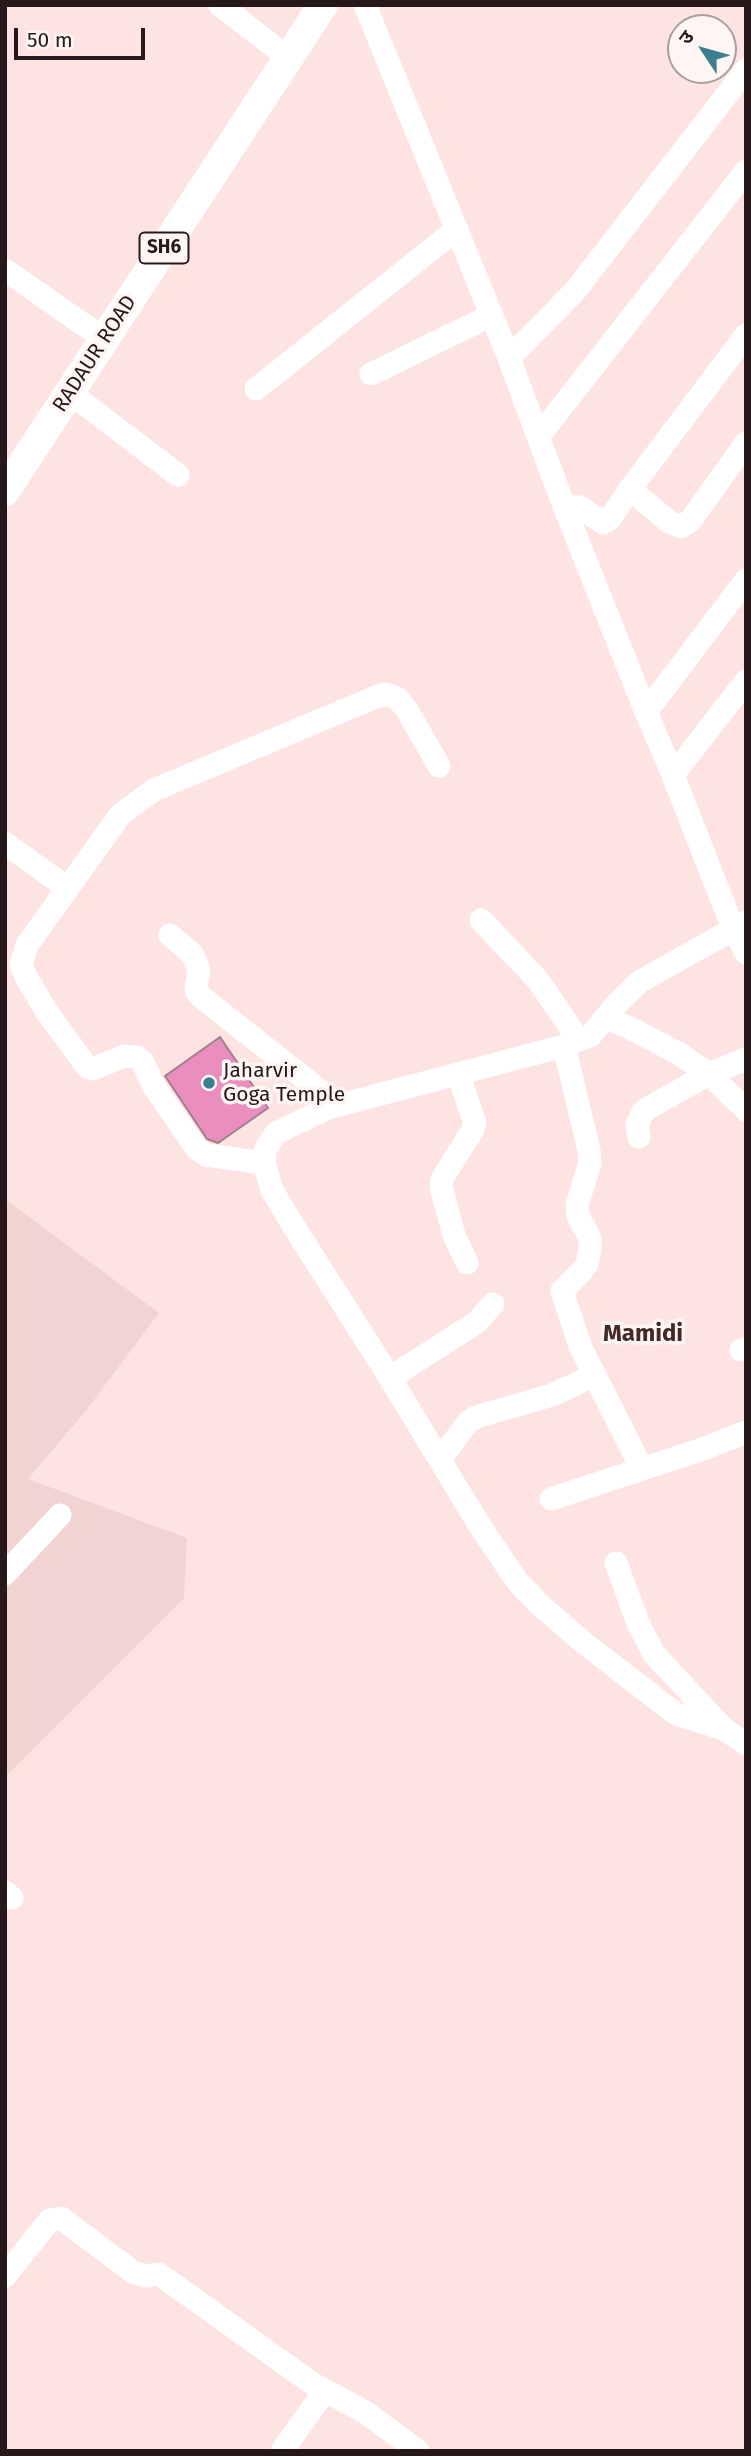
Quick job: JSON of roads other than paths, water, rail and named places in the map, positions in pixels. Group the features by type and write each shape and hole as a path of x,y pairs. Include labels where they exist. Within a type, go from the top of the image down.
{"main road":[{"name":"RADAUR ROAD","path":"5,460 302,5"},
{"name":"RADAUR ROAD","path":"5,491 323,5"}],"street":[{"path":"220,5 274,47"},
{"path":"365,5 509,358 564,506 646,712 739,925 746,953"},
{"path":"509,358 575,291 746,70"},
{"path":"539,436 746,171"},
{"path":"256,389 457,229"},
{"path":"5,270 90,329"},
{"path":"371,374 492,316"},
{"path":"564,506 580,507 603,523 610,519 746,335"},
{"path":"70,393 178,475"},
{"path":"630,489 669,522 681,527 691,520 746,443"},
{"path":"646,712 746,580"},
{"path":"673,775 746,681"},
{"path":"264,1163 206,1155 197,1149 155,1088 142,1061 136,1057 124,1056 93,1069 82,1063 47,1012 21,965 27,945 120,815 154,790 378,695 391,695 407,710 439,766"},
{"path":"5,843 66,887"},
{"path":"481,920 537,979 571,1043 590,1163 578,1205 578,1216 590,1238 590,1250 587,1264 562,1291 580,1346 642,1469"},
{"path":"724,1729 676,1714 584,1643 517,1581 480,1526 272,1190 264,1163 265,1150 276,1133 338,1105 571,1043 591,1035 615,1005 639,982 739,925"},
{"path":"170,935 192,954 196,962 199,970 196,989 199,995 338,1105"},
{"path":"606,1018 678,1053 709,1074 746,1110"},
{"path":"639,1137 637,1124 643,1112 709,1074 746,1059"},
{"path":"458,1074 475,1123 442,1179 441,1187 454,1235 467,1263"},
{"path":"390,1378 477,1322 493,1304"},
{"path":"440,1460 468,1422 475,1417 552,1395 595,1374"},
{"path":"551,1499 746,1432"},
{"path":"5,1574 60,1516"},
{"path":"615,1563 638,1623 654,1654 724,1729 746,1744"},
{"path":"5,2276 50,2220 61,2218 139,2275 159,2274 324,2392 365,2412 418,2451"},
{"path":"282,2451 324,2392"}],"place":[{"name":"Jaharvir Goga Temple","path":"209,1083"}],"district":[{"name":"Mamidi","path":"643,1334"}]}
